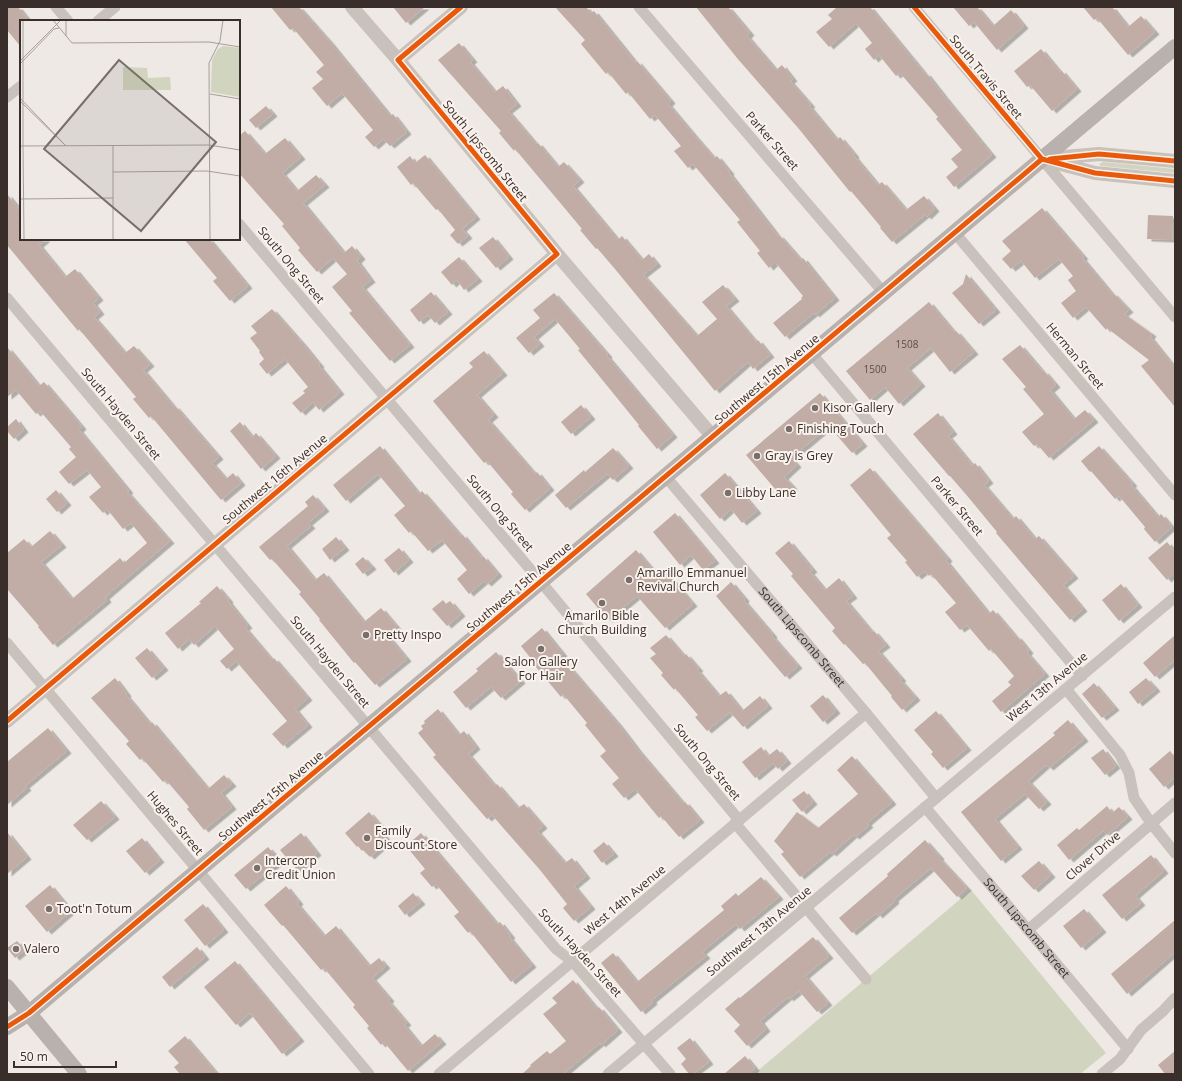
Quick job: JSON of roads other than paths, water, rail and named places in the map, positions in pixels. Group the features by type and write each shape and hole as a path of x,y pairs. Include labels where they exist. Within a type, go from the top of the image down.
{"main road":[{"name":"Southwest 15th Avenue","path":"7,1027 29,1013 1175,47"},
{"path":"7,987 79,1074"}],"street":[{"path":"56,7 67,20"},
{"path":"99,20 115,7"},
{"name":"South Lipscomb Street","path":"352,7 398,60 557,254 713,437"},
{"path":"398,60 461,7"},
{"name":"Parker Street","path":"639,7 884,293"},
{"name":"South Travis Street","path":"914,7 1175,317"},
{"path":"7,98 20,87"},
{"path":"1042,159 1098,154 1175,161"},
{"path":"1042,159 1095,173 1175,181"},
{"name":"South Ong Street","path":"240,225 541,582 806,908 866,979"},
{"name":"Herman Street","path":"955,233 1175,495"},
{"name":"Southwest 16th Avenue","path":"7,721 557,254"},
{"name":"South Hayden Street","path":"7,298 556,949 573,962 670,1074"},
{"name":"Parker Street","path":"812,354 1082,676"},
{"name":"South Lipscomb Street","path":"666,477 936,798"},
{"name":"West 13th Avenue","path":"925,807 1175,597"},
{"name":"Hughes Street","path":"7,643 369,1074"},
{"path":"1066,689 1120,755 1128,773 1134,798 1151,823 1175,853"},
{"name":"West 14th Avenue","path":"439,1074 866,713"},
{"name":"Clover Drive","path":"1028,930 1175,803"},
{"name":"South Lipscomb Street","path":"925,807 1128,1049"},
{"name":"Southwest 13th Avenue","path":"608,1074 925,807"},
{"path":"1102,1074 1120,1059 1141,1030 1163,1011 1175,998"}],"place":[{"name":"Kisor Gallery","path":"815,408"},
{"name":"Finishing Touch","path":"789,429"},
{"name":"Gray is Grey","path":"757,456"},
{"name":"Libby Lane","path":"728,493"},
{"name":"Amarillo Emmanuel Revival Church","path":"629,580"},
{"name":"Amarilo Bible Church Building","path":"602,603"},
{"name":"Pretty Inspo","path":"366,635"},
{"name":"Salon Gallery For Hair","path":"541,649"},
{"name":"Family Discount Store","path":"367,838"},
{"name":"Intercorp Credit Union","path":"257,868"},
{"name":"Toot'n Totum","path":"49,909"},
{"name":"Valero","path":"16,949"}]}
